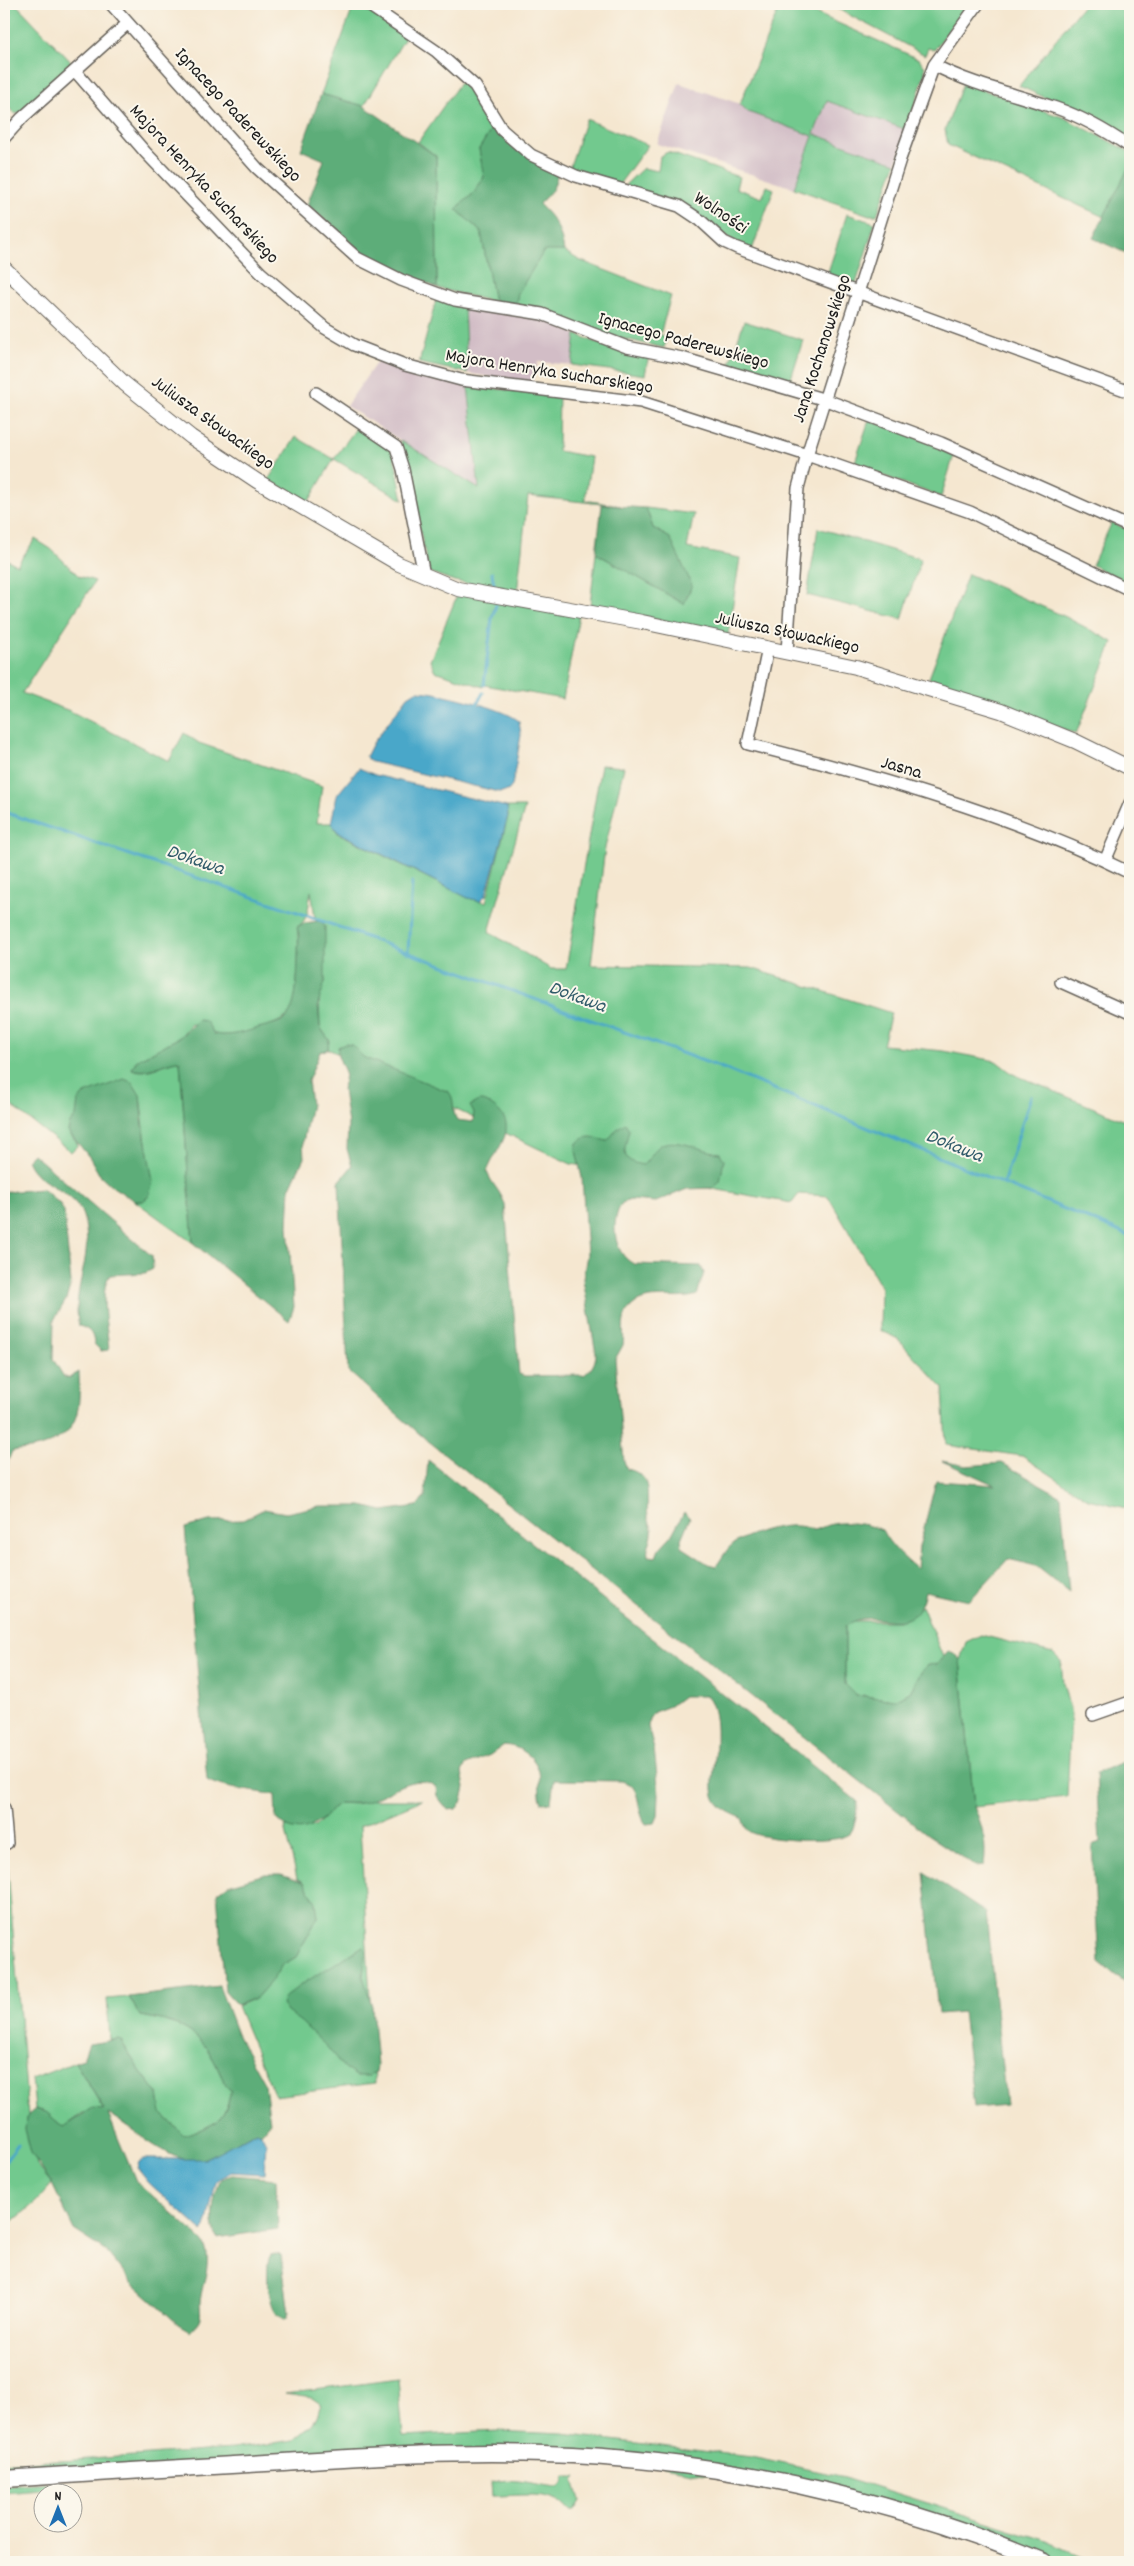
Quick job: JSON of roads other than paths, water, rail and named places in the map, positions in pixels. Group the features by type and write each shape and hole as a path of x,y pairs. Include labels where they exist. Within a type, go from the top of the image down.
{"main road":[{"path":"4,2478 392,2456 514,2453 614,2458 717,2470 820,2490 947,2526 1044,2562"}],"street":[{"name":"Ignacego Paderewskiego","path":"110,4 257,168 357,258 400,280 455,300 542,314 627,347 682,358 826,400 950,447 1130,527"},
{"name":"Wolności","path":"367,4 436,51 475,86 502,130 531,155 576,176 679,206 731,245 1130,392"},
{"name":"Jana Kochanowskiego","path":"787,652 798,488 807,455 826,400 900,159 934,65 978,4"},
{"path":"4,138 127,24"},
{"path":"934,65 954,76 1059,108 1108,132 1130,147"},
{"name":"Majora Henryka Sucharskiego","path":"75,71 146,153 261,273 325,328 354,345 405,364 461,380 612,396 641,402 807,455 970,512 1130,590"},
{"name":"Juliusza Słowackiego","path":"4,268 126,384 191,436 274,490 399,564 458,588 768,648 856,667 1001,711 1075,741 1130,768"},
{"path":"317,397 396,447 403,469 424,575"},
{"name":"Jasna","path":"768,648 748,744 947,800 1074,846 1130,874"},
{"path":"1105,861 1130,803"},
{"path":"1061,982 1130,1013"},
{"path":"1093,1715 1130,1702"},
{"path":"4,1808 7,1843 4,1844"}],"water":[{"path":"416,691 470,701 500,711 519,721 521,735 512,786 508,791 499,792 372,762 366,757 373,743 408,696"},
{"path":"359,768 375,775 507,807 508,816 486,895 480,901 468,898 338,832 331,823 337,795"},
{"path":"257,2131 261,2133 266,2143 264,2174 231,2172 217,2180 203,2232 149,2183 137,2168 139,2162 143,2159 205,2159"}],"waterway":[{"path":"492,573 495,591"},
{"path":"484,685 492,618 496,605"},
{"path":"477,704 483,693"},
{"name":"Dokawa","path":"4,812 303,914 725,1069 1130,1236"},
{"path":"408,952 412,882"},
{"path":"1003,1184 1031,1096"},
{"path":"4,2163 18,2144"}]}
